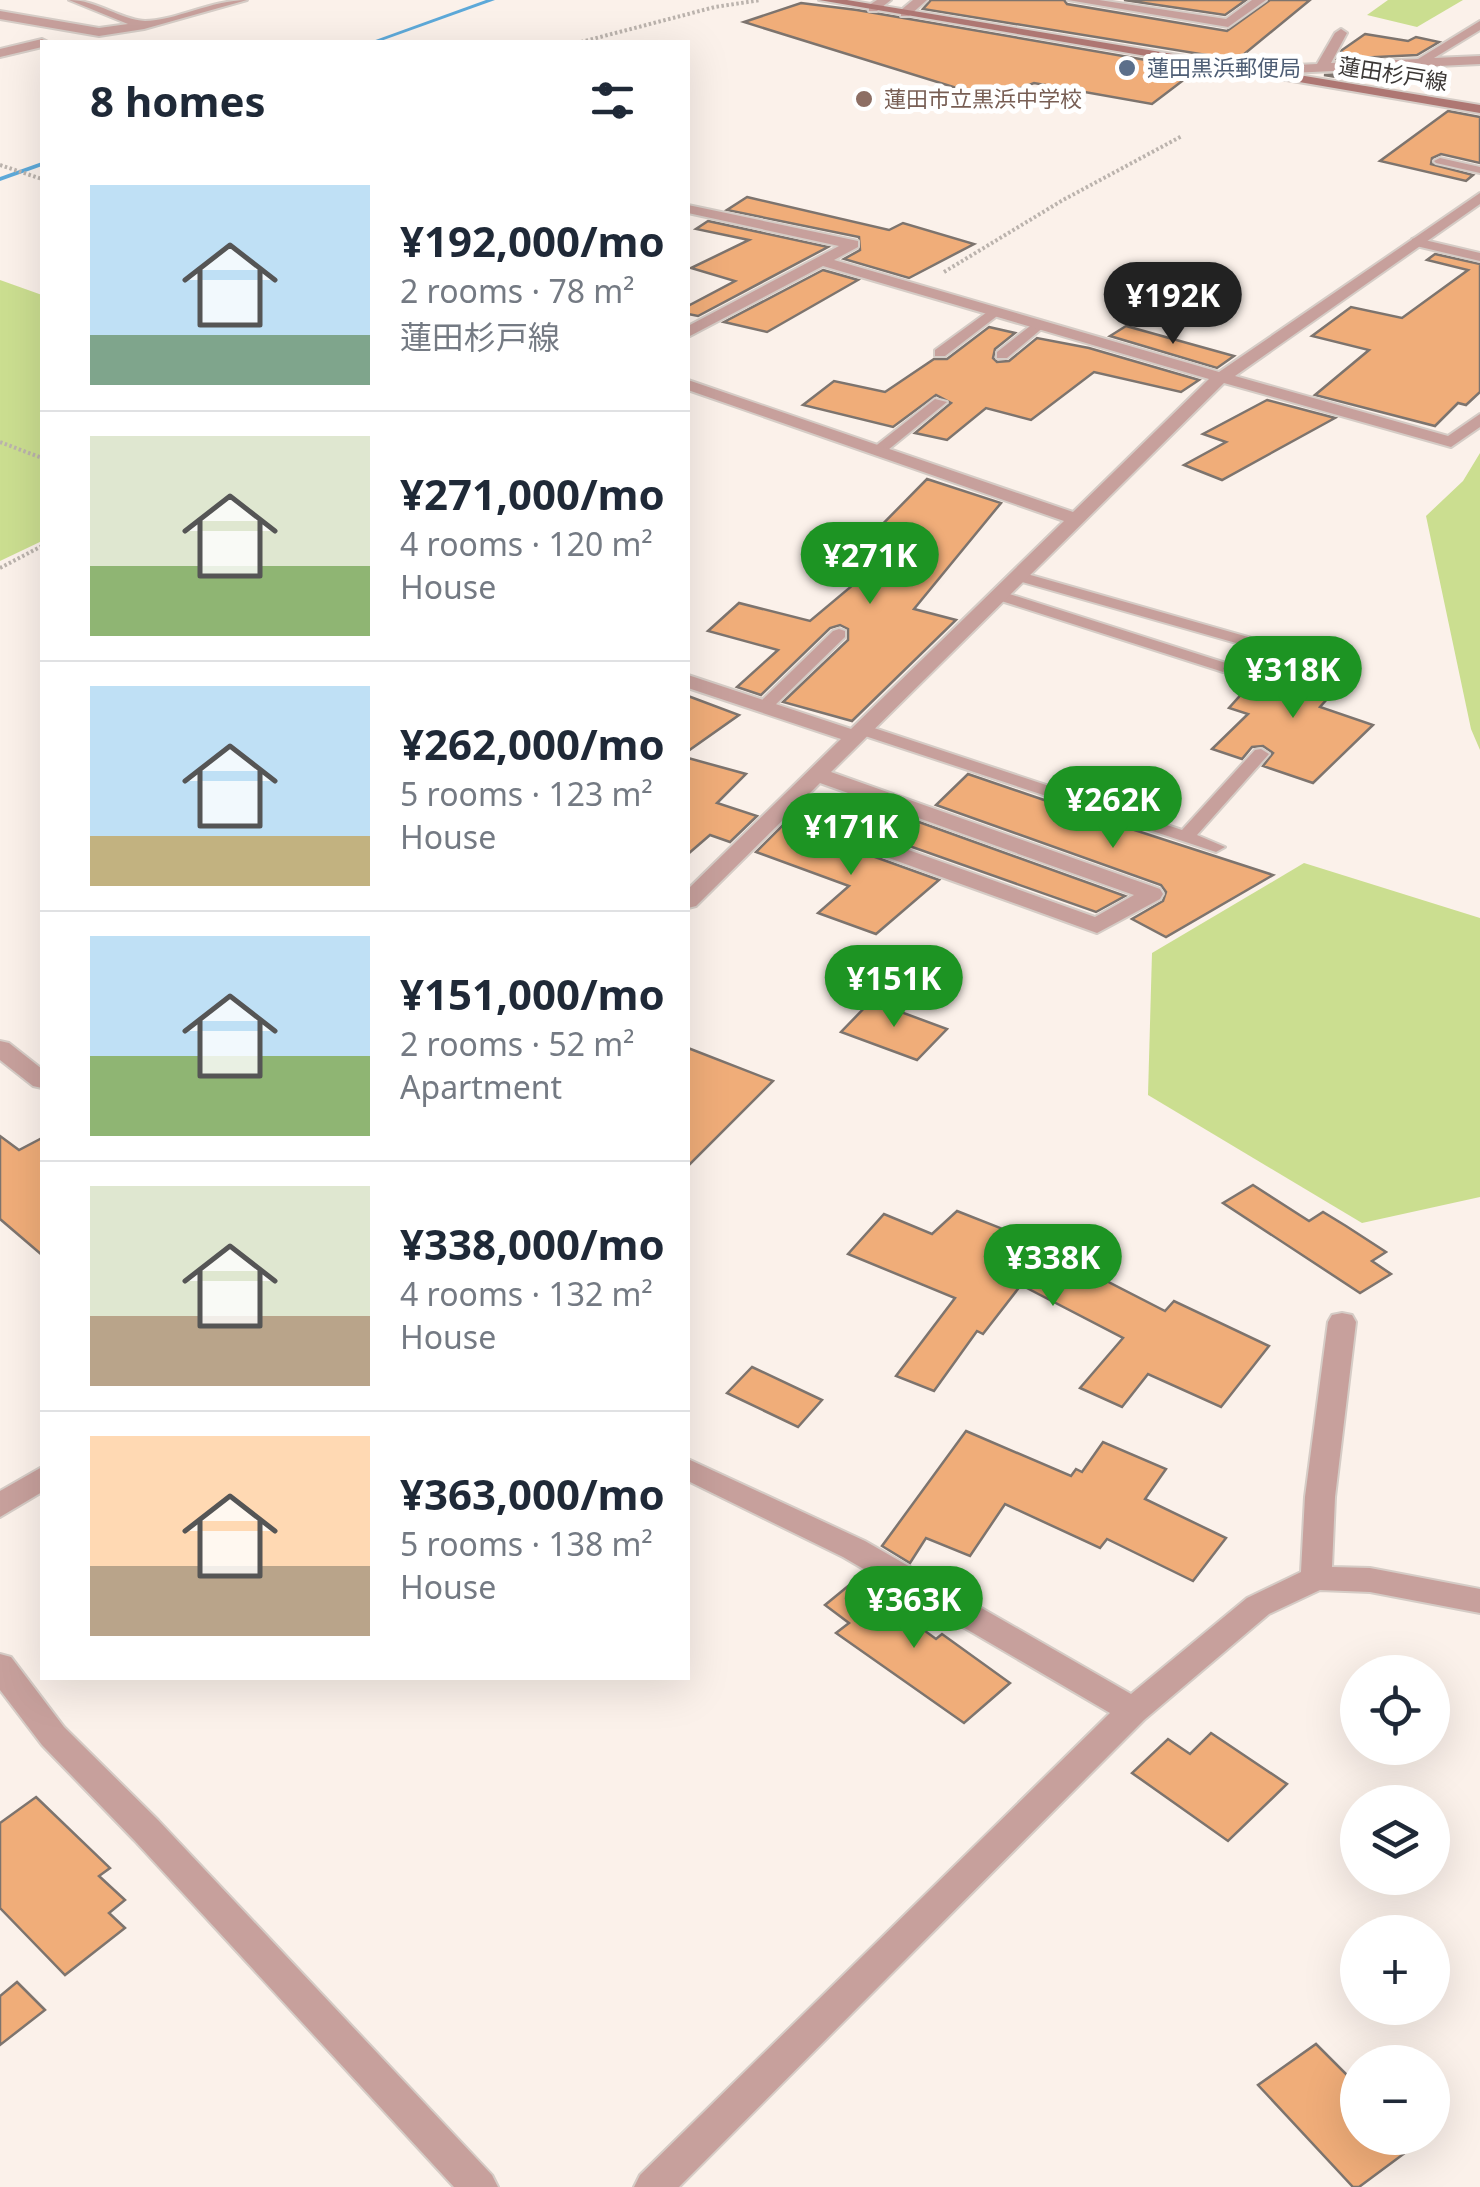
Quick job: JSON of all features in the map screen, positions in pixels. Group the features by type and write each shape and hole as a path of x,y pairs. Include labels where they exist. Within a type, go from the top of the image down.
{"main road":[{"name":"蓮田杉戸線","path":"825,0 879,4 905,13 1480,109"}],"street":[{"path":"75,0 144,26"},
{"path":"59,40 144,26 241,0"},
{"path":"905,13 920,0"},
{"path":"1085,1 1228,23 1258,0"},
{"path":"0,15 100,32"},
{"path":"1420,61 1480,24"},
{"path":"1323,65 1341,33"},
{"path":"0,52 40,44"},
{"path":"1251,71 1480,60"},
{"path":"690,899 1218,380 1480,196"},
{"path":"690,209 853,244 692,326"},
{"path":"822,261 1218,380 1451,442 1480,419"},
{"path":"690,386 1078,520"},
{"path":"690,683 858,733"},
{"path":"779,811 1097,926 1152,894 816,774"},
{"path":"0,1048 40,1080"},
{"path":"1316,1578 1320,1497 1342,1322"},
{"path":"690,1470 854,1549 1133,1711"},
{"path":"0,1506 40,1479"},
{"path":"653,2187 1133,1711 1258,1606 1316,1578 1370,1580 1480,1601"},
{"path":"0,1666 53,1736 480,2187"}],"lane":[{"path":"1440,161 1480,170"},
{"path":"1416,242 1480,257"},
{"path":"940,352 995,313"},
{"path":"1002,355 1040,326"},
{"path":"878,451 940,402"},
{"path":"1020,576 1351,671"},
{"path":"1000,596 1223,667"},
{"path":"764,707 840,634"},
{"path":"858,733 1216,847"},
{"path":"1185,837 1261,754"}],"path":[{"path":"590,40 716,7 760,0"},
{"path":"915,289 1064,200 1182,136"},
{"path":"0,164 40,178"},
{"path":"0,442 40,457"},
{"path":"0,568 40,547"}],"green space":[{"path":"1388,0 1463,0 1417,27 1367,15"},
{"path":"0,280 40,294 40,542 0,561"},
{"path":"1480,453 1480,750 1471,729 1426,516 1463,481"},
{"path":"1304,863 1480,918 1480,1197 1362,1223 1148,1095 1152,953"}],"building":[{"path":"931,0 1064,0 1067,4 1227,31 1270,0 1310,0 1237,60 923,9"},
{"path":"1124,0 1246,0 1225,15"},
{"path":"801,3 1198,69 1152,104 1034,83 992,99 744,22"},
{"path":"1365,34 1439,42 1417,55 1337,59 1342,50"},
{"path":"1440,70 1419,83 1369,74 1360,81 1324,75"},
{"path":"1448,111 1480,117 1480,163 1441,154 1432,158 1431,164 1473,175 1466,181 1380,161"},
{"path":"747,197 889,230 903,223 974,244 909,278 844,259 860,250 859,237 727,210"},
{"path":"708,221 828,247 698,316 690,314 690,305 735,281 691,268 749,240 696,229"},
{"path":"1435,254 1480,264 1480,392 1466,405 1458,403 1435,426 1315,395 1369,350 1312,336 1351,307 1402,318 1468,270 1427,260"},
{"path":"823,270 858,280 767,332 724,322"},
{"path":"1126,326 1234,356 1217,368 1110,336"},
{"path":"989,327 1015,333 995,349 993,358 997,362 1009,361 1037,338 1089,348 1199,380 1181,392 1094,372 1031,420 986,408 947,440 915,433 951,403 936,395 893,427 803,405 834,381 885,392 934,359 947,359"},
{"path":"1267,400 1335,418 1222,480 1184,465 1226,442 1203,434"},
{"path":"927,479 1001,503 914,609 956,620 852,721 783,702 848,640 848,629 840,625 830,628 761,695 737,687 778,650 708,631 739,603 810,621 890,554 860,547"},
{"path":"1274,658 1346,678 1320,707 1373,725 1313,783 1263,766 1273,753 1263,746 1252,747 1242,759 1212,749 1248,714 1229,708"},
{"path":"690,697 739,715 690,750"},
{"path":"690,759 746,774 717,803 757,816 730,842 710,835 690,852"},
{"path":"968,774 1273,875 1166,937 1132,919 1163,901 1166,892 1161,885 936,805"},
{"path":"845,804 914,827 919,822 1125,896 1096,912 830,818"},
{"path":"784,824 939,880 876,934 818,913 849,886 756,852"},
{"path":"871,1001 947,1029 917,1060 841,1032"},
{"path":"690,1049 773,1081 690,1164"},
{"path":"0,1136 19,1150 40,1139 40,1253 0,1219"},
{"path":"1253,1185 1309,1221 1323,1212 1346,1226 1386,1252 1372,1261 1391,1274 1360,1293 1223,1203"},
{"path":"957,1211 1051,1248 1048,1251 1165,1311 1174,1301 1269,1346 1221,1407 1148,1374 1122,1407 1080,1388 1123,1338 1021,1285 983,1334 977,1331 934,1391 896,1376 955,1298 848,1254 884,1214 932,1234"},
{"path":"752,1367 822,1400 798,1427 727,1393"},
{"path":"966,1431 1071,1476 1076,1469 1082,1472 1103,1442 1166,1469 1145,1499 1226,1538 1193,1581 1107,1539 1100,1548 1005,1504 970,1556 926,1538 910,1563 882,1546"},
{"path":"864,1573 892,1590 884,1601 936,1639 942,1634 1010,1683 964,1723 836,1633 849,1623 825,1605"},
{"path":"1211,1733 1287,1784 1228,1841 1132,1773 1168,1739 1190,1754"},
{"path":"36,1797 110,1868 99,1876 125,1900 109,1913 125,1928 65,1975 0,1908 0,1823"},
{"path":"17,1982 45,2010 0,2045 0,1996"},
{"path":"1316,2044 1340,2068 1340,2155 1402,2155 1359,2187 1353,2187 1258,2085"}],"waterway":[{"path":"379,40 492,0"},
{"path":"0,179 40,165"}],"place":[{"name":"蓮田黒浜郵便局","path":"1127,68"},
{"name":"蓮田市立黒浜中学校","path":"864,99"}]}
